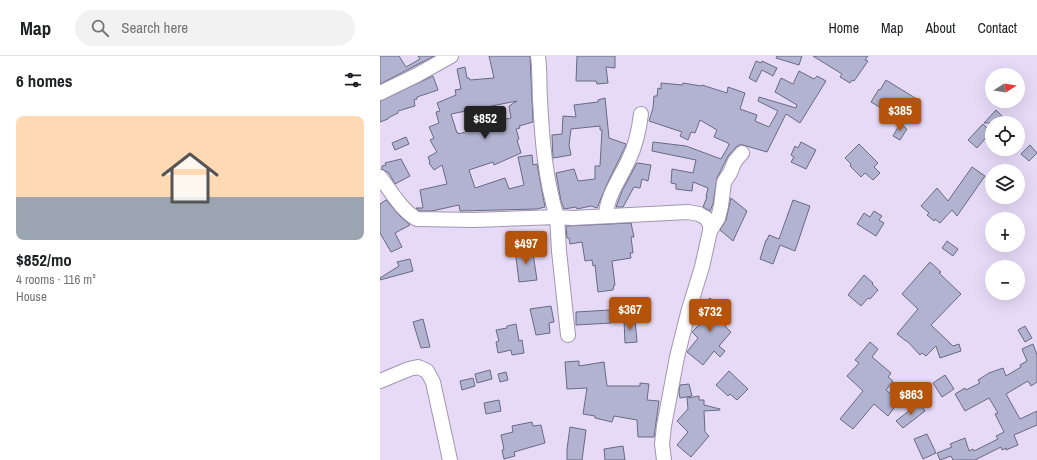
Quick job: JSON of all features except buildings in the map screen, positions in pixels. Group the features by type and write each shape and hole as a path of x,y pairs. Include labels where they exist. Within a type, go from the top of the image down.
{"street":[{"path":"380,93 417,76 451,56"},
{"path":"538,56 541,119 546,164 552,200 557,217 568,335"},
{"path":"606,216 606,207 630,158 638,136 641,114"},
{"path":"710,231 718,218 724,182 735,161 742,152"},
{"path":"380,177 405,210 417,219 473,220 557,217 572,218 673,213 694,213 706,218 710,224 710,231 702,267 689,309 677,357 664,426 662,444 664,460"},
{"path":"380,381 409,369 418,367 427,371 433,382 450,460"}]}
